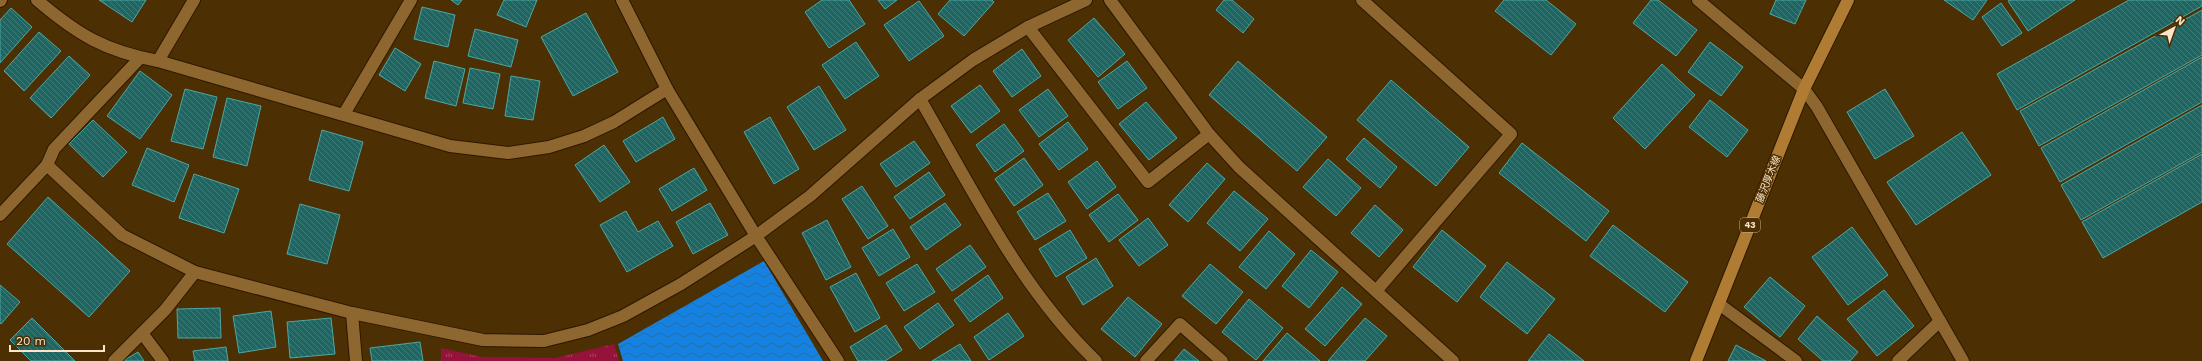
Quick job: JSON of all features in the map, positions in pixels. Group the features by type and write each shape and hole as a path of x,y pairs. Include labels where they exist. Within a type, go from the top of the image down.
{"main road":[{"name":"藤沢厚木線","path":"1696,361 1804,89 1848,0"}],"street":[{"path":"37,0 77,32 95,43 140,58 158,61 450,146 508,153 549,147 584,136 614,122 667,88"},
{"path":"158,61 194,0"},
{"path":"344,114 411,0"},
{"path":"622,0 667,88 756,236 838,361"},
{"path":"46,166 122,235 195,272 352,313 482,340 544,341 588,330 623,316 681,284 756,236 810,196 920,99 973,60 1028,27 1086,0"},
{"path":"1110,0 1209,134 1239,167 1453,361"},
{"path":"1362,0 1511,134 1376,291"},
{"path":"1698,0 1804,89 1817,107 1963,361"},
{"path":"1028,27 1148,182 1209,134"},
{"path":"0,215 46,166 54,149 140,58"},
{"path":"920,99 1017,264 1043,302 1073,339 1096,361"},
{"path":"114,361 165,310 195,272"},
{"path":"1719,304 1796,361"},
{"path":"352,313 356,361"},
{"path":"1898,361 1940,321"},
{"path":"1146,361 1180,324 1222,361"},
{"path":"142,333 163,361"}],"green space":[{"path":"614,344 619,361 441,361 441,348 482,357 555,358"}],"water":[{"path":"764,261 823,361 623,361 618,344"}],"building":[{"path":"99,0 146,0 132,22"},
{"path":"451,0 462,0 458,5"},
{"path":"504,0 537,0 526,27 497,15"},
{"path":"822,0 849,0 865,24 829,48 805,12"},
{"path":"878,0 897,0 885,9"},
{"path":"950,0 992,0 994,2 964,36 938,14"},
{"path":"1224,0 1232,0 1254,19 1243,33 1216,10"},
{"path":"1504,0 1546,0 1576,24 1551,55 1495,11"},
{"path":"1651,0 1658,0 1697,30 1676,56 1633,23"},
{"path":"1776,0 1806,0 1795,24 1770,14"},
{"path":"1944,0 1987,0 1973,20"},
{"path":"2075,0 2028,31 2008,1"},
{"path":"2129,0 2202,0 2202,6 2017,110 1997,74"},
{"path":"919,1 944,36 909,61 884,25"},
{"path":"2001,3 2022,33 2002,46 1982,17"},
{"path":"422,7 455,15 448,47 414,39"},
{"path":"11,8 32,27 0,63 0,20"},
{"path":"2202,10 2202,55 2039,146 2020,111"},
{"path":"586,13 618,72 573,96 541,37"},
{"path":"1094,18 1125,54 1098,77 1068,40"},
{"path":"475,29 518,40 511,67 468,56"},
{"path":"39,32 61,51 24,91 4,71"},
{"path":"856,42 879,76 845,99 822,65"},
{"path":"1710,42 1743,67 1721,96 1688,72"},
{"path":"395,48 421,64 405,91 379,75"},
{"path":"1022,49 1041,76 1012,97 993,71"},
{"path":"69,56 90,75 51,118 30,98"},
{"path":"2202,57 2202,102 2060,182 2041,148"},
{"path":"434,61 465,69 456,106 425,98"},
{"path":"1127,61 1147,88 1118,109 1098,82"},
{"path":"1238,61 1327,137 1297,171 1209,95"},
{"path":"1662,64 1695,95 1645,149 1613,118"},
{"path":"470,68 500,74 493,109 463,103"},
{"path":"140,71 172,95 140,139 107,116"},
{"path":"511,76 540,81 533,120 505,116"},
{"path":"1391,80 1469,147 1436,186 1357,120"},
{"path":"980,85 1000,111 971,133 951,106"},
{"path":"819,86 846,130 814,150 787,107"},
{"path":"185,89 217,97 203,149 171,141"},
{"path":"1048,89 1068,116 1039,137 1019,110"},
{"path":"1885,89 1914,136 1875,159 1847,112"},
{"path":"227,98 261,106 247,166 213,157"},
{"path":"1710,100 1748,130 1727,157 1689,127"},
{"path":"1146,102 1177,138 1149,160 1119,124"},
{"path":"2202,105 2202,152 2081,220 2061,185"},
{"path":"663,117 675,139 636,162 623,141"},
{"path":"770,117 799,169 774,184 744,132"},
{"path":"93,120 127,152 103,177 69,144"},
{"path":"1068,122 1088,149 1059,170 1039,144"},
{"path":"1004,124 1024,151 995,172 976,145"},
{"path":"322,130 363,142 349,191 309,180"},
{"path":"1962,132 1991,175 1916,225 1887,182"},
{"path":"1364,138 1397,167 1380,188 1346,159"},
{"path":"914,141 930,163 896,187 880,164"},
{"path":"1522,143 1609,211 1586,241 1499,173"},
{"path":"604,145 630,182 600,202 575,165"},
{"path":"147,148 189,165 174,202 132,185"},
{"path":"2202,154 2202,202 2103,258 2082,222"},
{"path":"1024,158 1043,185 1014,206 995,179"},
{"path":"1328,159 1361,188 1336,216 1303,187"},
{"path":"1097,161 1116,187 1087,209 1068,182"},
{"path":"1207,163 1225,179 1188,222 1169,205"},
{"path":"694,168 707,190 672,211 659,189"},
{"path":"929,172 945,195 910,219 894,197"},
{"path":"194,174 239,189 224,233 179,218"},
{"path":"862,186 888,226 868,239 842,199"},
{"path":"1234,191 1268,219 1240,251 1207,223"},
{"path":"1048,193 1066,221 1035,240 1017,212"},
{"path":"1118,194 1138,220 1109,242 1089,215"},
{"path":"48,197 130,271 89,317 7,244"},
{"path":"710,203 728,235 693,254 676,222"},
{"path":"945,203 961,225 926,250 910,227"},
{"path":"300,204 340,215 327,264 287,254"},
{"path":"1375,205 1403,230 1379,257 1351,233"},
{"path":"626,211 638,232 658,221 673,246 627,272 600,225"},
{"path":"1148,218 1168,245 1139,266 1119,240"},
{"path":"827,220 851,267 826,280 802,233"},
{"path":"1613,225 1688,282 1665,312 1590,256"},
{"path":"1852,227 1888,275 1848,305 1812,257"},
{"path":"893,229 910,257 879,276 862,248"},
{"path":"1070,230 1087,258 1056,277 1039,249"},
{"path":"1442,230 1486,266 1457,302 1413,267"},
{"path":"1269,231 1295,254 1266,289 1239,267"},
{"path":"970,245 986,267 952,291 936,269"},
{"path":"1311,250 1338,272 1309,308 1282,286"},
{"path":"1096,258 1113,286 1083,305 1066,277"},
{"path":"1507,262 1555,299 1527,334 1480,297"},
{"path":"917,264 935,292 904,311 886,283"},
{"path":"1210,264 1243,292 1216,324 1182,296"},
{"path":"856,273 880,318 855,332 830,287"},
{"path":"988,275 1003,298 970,322 954,300"},
{"path":"1770,277 1805,306 1780,337 1744,307"},
{"path":"0,285 20,302 1,324 0,323"},
{"path":"1342,287 1362,304 1325,346 1305,329"},
{"path":"1884,290 1914,326 1877,356 1847,319"},
{"path":"1128,297 1162,324 1135,357 1101,329"},
{"path":"1249,299 1283,328 1256,360 1222,332"},
{"path":"938,303 954,325 920,349 904,327"},
{"path":"220,308 221,338 178,338 177,309"},
{"path":"271,311 276,347 239,353 233,316"},
{"path":"1008,313 1024,336 989,360 974,337"},
{"path":"1817,316 1858,352 1850,361 1823,361 1798,339"},
{"path":"32,318 75,361 31,361 10,340"},
{"path":"331,318 335,354 290,358 287,322"},
{"path":"1365,318 1387,336 1365,361 1328,361"},
{"path":"886,325 902,350 885,361 858,361 850,347"},
{"path":"1287,333 1320,361 1263,361"},
{"path":"1549,334 1584,361 1528,361"},
{"path":"420,342 423,361 372,361 370,348"},
{"path":"960,344 971,361 932,361"},
{"path":"1736,345 1766,361 1728,361"},
{"path":"226,347 228,361 195,361 193,351"},
{"path":"1184,349 1199,361 1174,361"},
{"path":"138,352 144,361 123,361"}]}
